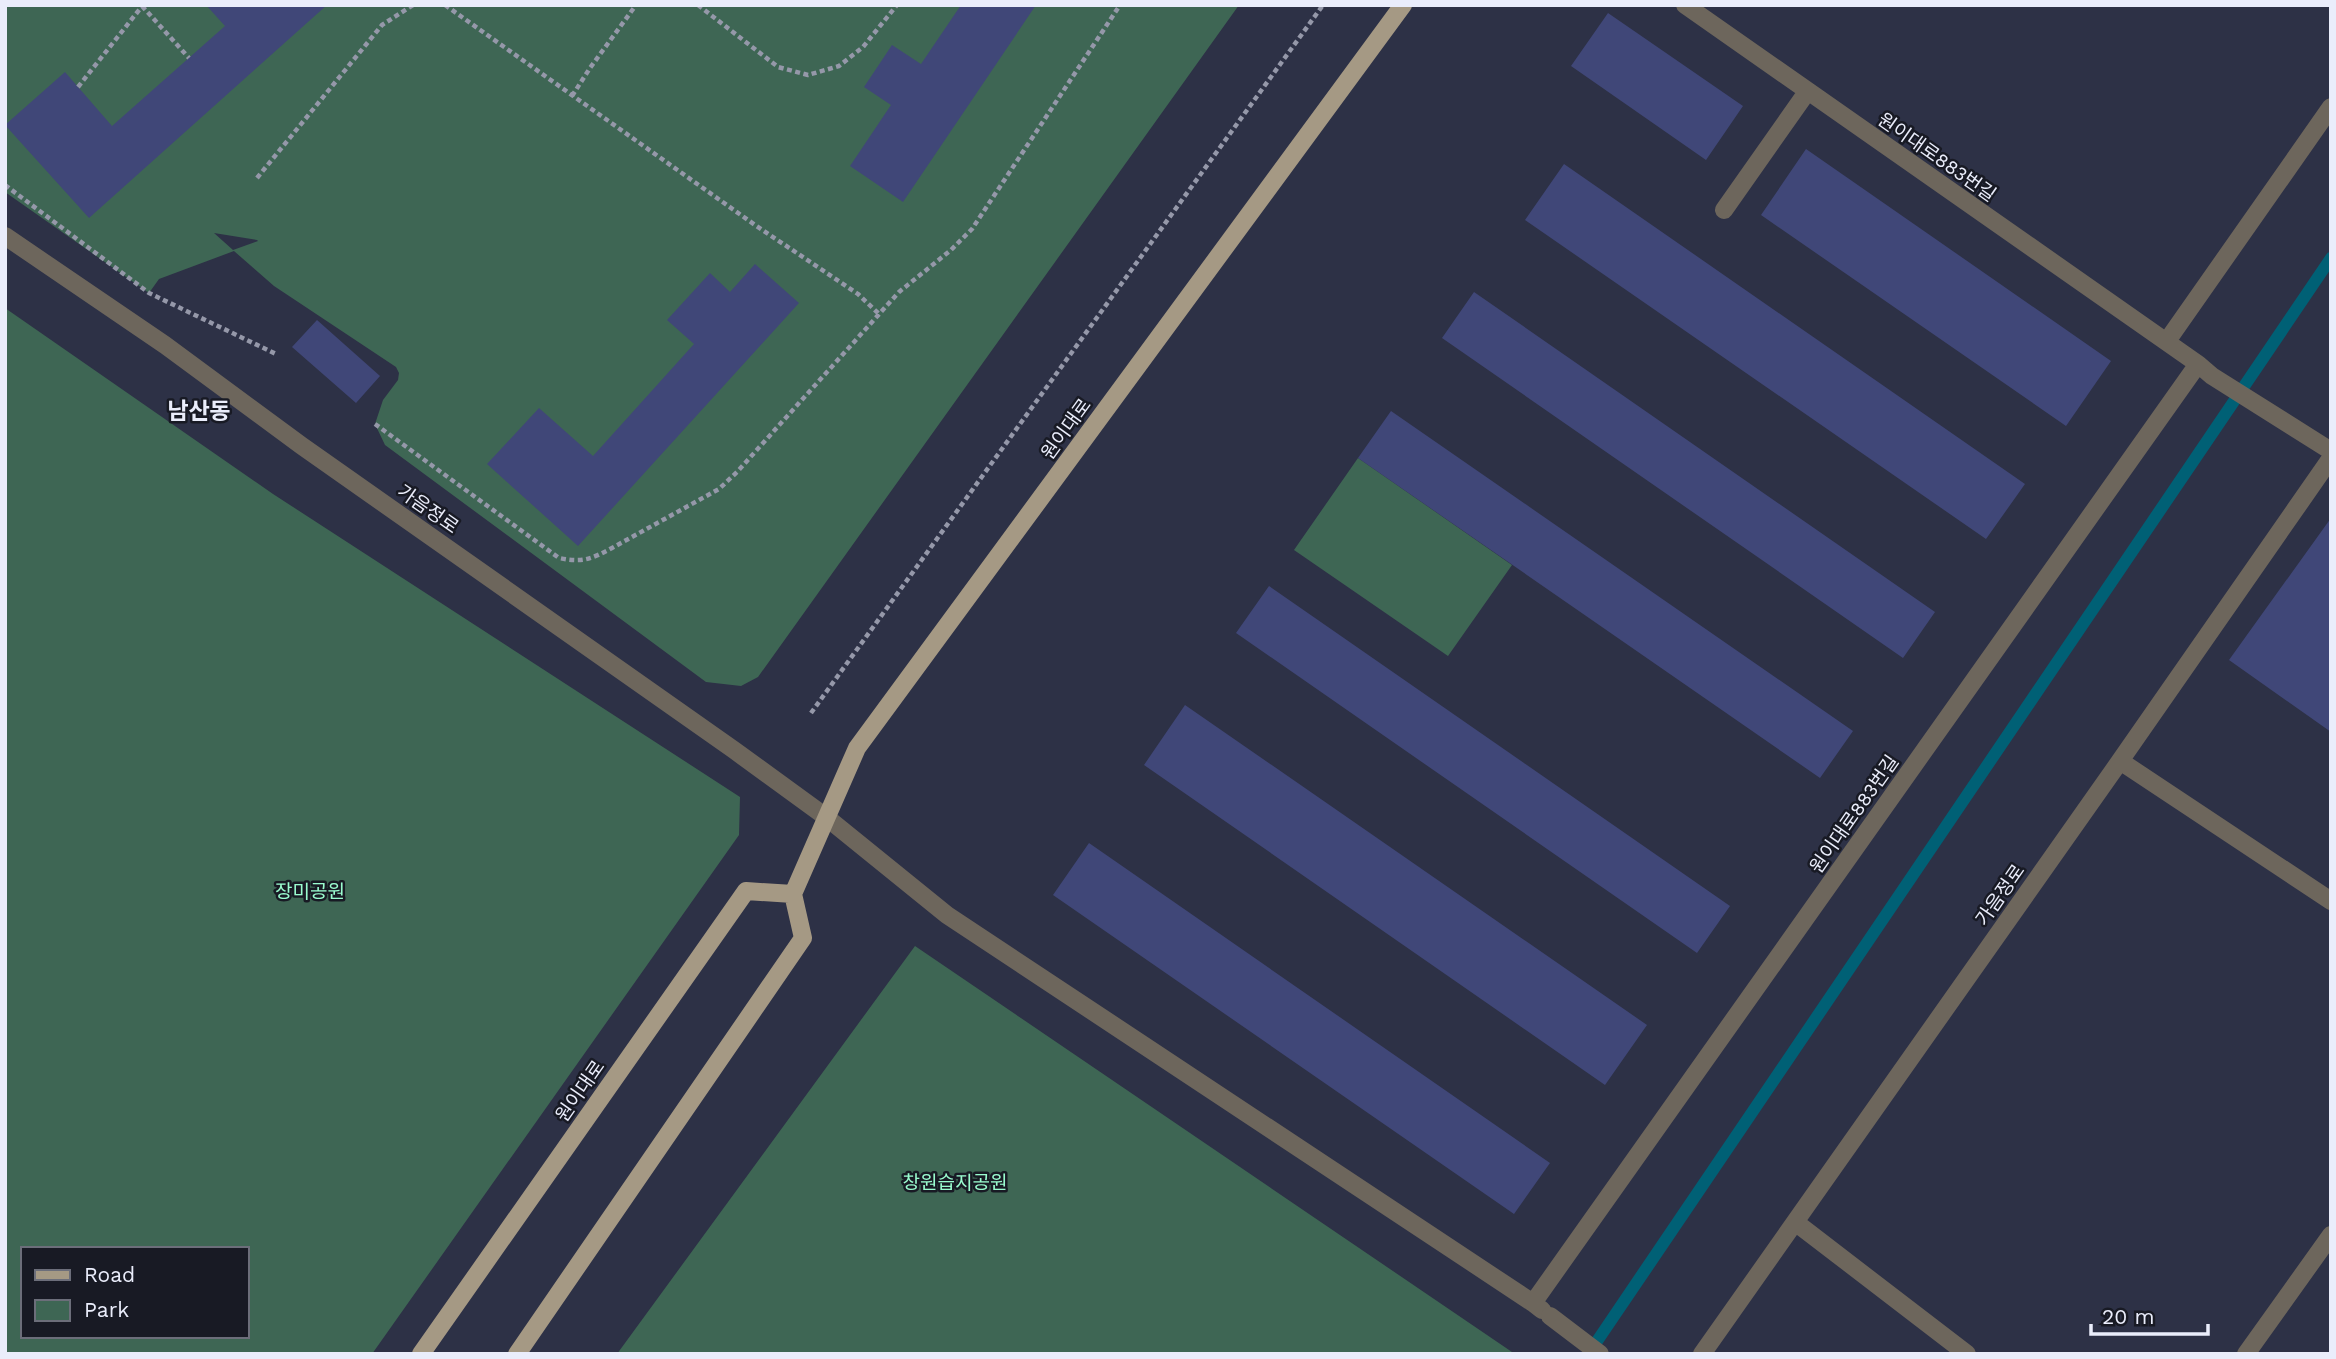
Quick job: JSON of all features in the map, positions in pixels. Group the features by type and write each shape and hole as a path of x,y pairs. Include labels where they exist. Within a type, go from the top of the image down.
{"main road":[{"name":"원이대로","path":"421,1354 746,891 793,894 857,748 1403,5"},
{"path":"517,1354 803,938 793,894"}],"street":[{"name":"원이대로883번길","path":"1533,1303 2205,370 1685,5"},
{"path":"1724,210 1807,92"},
{"path":"2167,341 2331,107"},
{"name":"가음정로","path":"5,236 165,345 302,446 826,817 947,915 1533,1303"},
{"path":"2205,370 2331,451"},
{"name":"가음정로","path":"1702,1354 2331,458"},
{"path":"2120,761 2331,901"},
{"path":"1795,1222 1967,1354"},
{"path":"2246,1354 2331,1235"},
{"path":"1533,1303 1600,1354"}],"path":[{"path":"257,178 382,25 413,5"},
{"path":"445,5 755,225 858,294 879,314"},
{"path":"572,96 636,5"},
{"path":"702,6 778,67 808,75 839,66 863,47 897,5"},
{"path":"375,425 559,558 577,562 604,552 719,489 899,292 951,250 972,229 1120,5"},
{"path":"811,713 1323,5"},
{"path":"78,87 143,6 189,58"},
{"path":"5,185 149,293 276,354"}],"green space":[{"path":"5,5 1239,5 758,677 741,686 706,682 385,445 375,424 383,400 398,380 396,367 274,286 234,251 159,279 149,293 5,192","holes":["214,233 257,240 233,250"]},
{"name":"장미공원","path":"5,308 273,494 740,797 739,835 372,1354 5,1354"},
{"path":"1358,458 1512,565 1448,656 1294,550"},
{"name":"창원습지공원","path":"915,946 1512,1352 1515,1354 617,1354"}],"building":[{"path":"206,5 327,5 89,218 5,125 65,72 112,126 225,26"},
{"path":"961,5 1036,5 903,202 850,166 891,105 864,87 892,45 921,64"},
{"path":"1608,13 1743,106 1706,160 1571,66"},
{"path":"1806,149 2111,361 2066,426 1761,215"},
{"path":"1564,164 2025,484 1986,539 1525,220"},
{"path":"755,264 799,303 578,546 487,464 539,408 593,456 694,344 667,320 710,273 730,292"},
{"path":"1474,292 1935,612 1903,658 1442,338"},
{"path":"317,320 380,376 356,403 292,347"},
{"path":"1391,411 1853,731 1820,778 1358,458"},
{"path":"2331,518 2331,732 2229,660"},
{"path":"1269,586 1730,906 1697,953 1236,633"},
{"path":"1185,705 1647,1025 1605,1085 1144,765"},
{"path":"1089,843 1550,1163 1514,1214 1053,895"}],"waterway":[{"path":"1589,1353 2331,258"}],"district":[{"name":"남산동","path":"199,411"}]}
